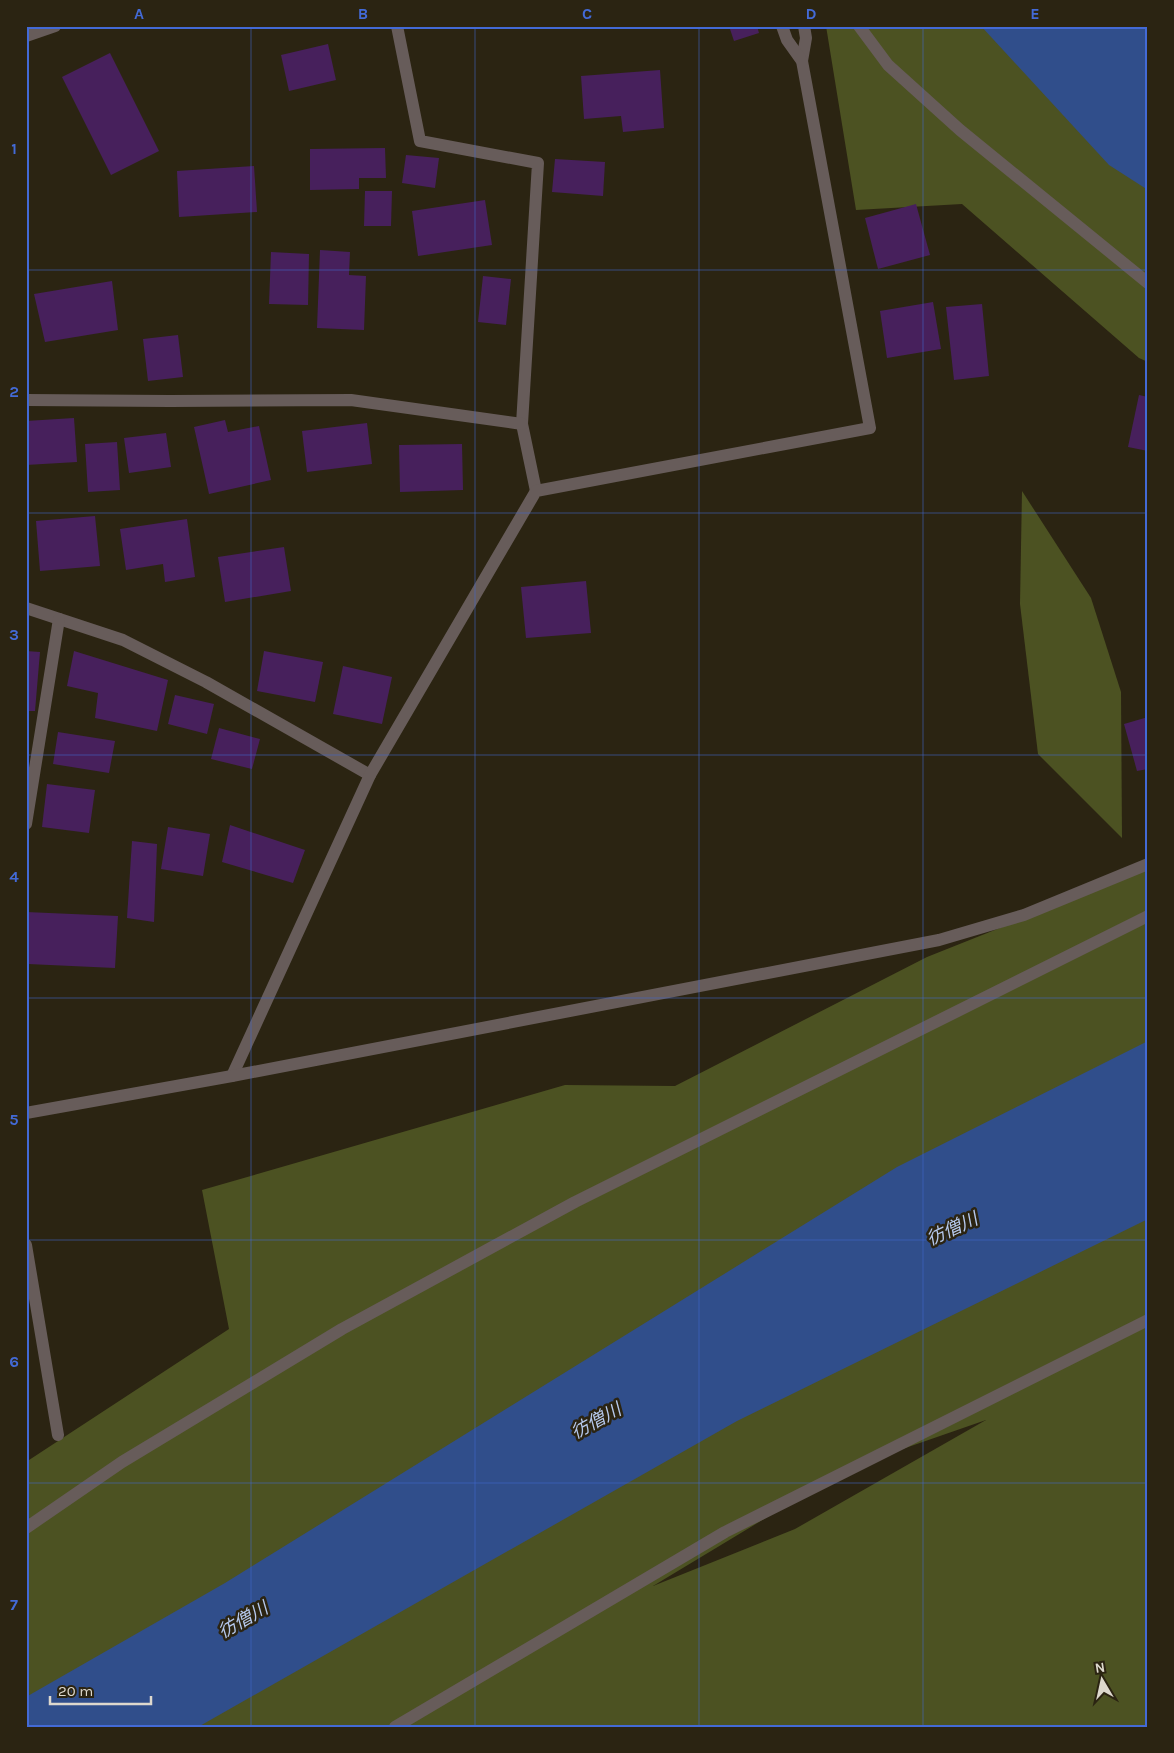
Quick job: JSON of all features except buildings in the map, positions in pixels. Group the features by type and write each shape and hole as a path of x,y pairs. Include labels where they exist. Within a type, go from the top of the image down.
{"street":[{"path":"26,36 55,26"},
{"path":"232,1076 370,775 536,491 522,424 538,163 420,142 398,26"},
{"path":"782,26 787,40 802,61"},
{"path":"536,491 870,428 802,61 806,38 804,26"},
{"path":"859,26 888,65 960,130 1148,283"},
{"path":"26,400 351,400 522,424"},
{"path":"26,608 122,640 206,682 370,775"},
{"path":"26,824 59,619"},
{"path":"26,1114 939,940 1024,915 1148,864"},
{"path":"26,1528 122,1462 342,1329 557,1211 1148,916"},
{"path":"26,1245 58,1435"},
{"path":"395,1727 725,1532 1148,1320"}],"green space":[{"path":"826,26 1148,26 1148,362 1139,358 962,204 856,210"},
{"path":"1022,491 1091,598 1121,692 1122,838 1038,754 1020,604"},
{"path":"1148,869 1148,1727 26,1727 26,1462 229,1329 202,1190 565,1085 675,1086 927,957","holes":["986,1420 795,1529 653,1586 784,1507 868,1461"]}],"water":[{"path":"981,26 1148,26 1148,190 1109,165"},
{"name":"彷僧川","path":"1148,1041 1148,1219 737,1421 198,1727 26,1727 26,1697 225,1583 897,1167"}]}
